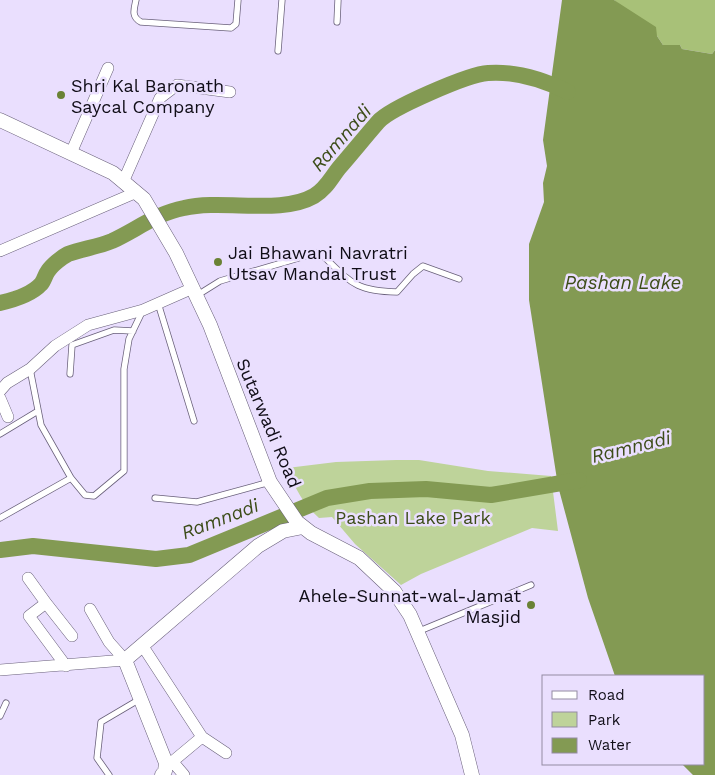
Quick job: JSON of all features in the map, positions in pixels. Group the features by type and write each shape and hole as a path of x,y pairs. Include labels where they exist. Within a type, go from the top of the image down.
{"street":[{"path":"71,153 108,68"},
{"path":"124,180 160,98 177,85 230,92"},
{"path":"0,120 124,180 141,196 0,251"},
{"name":"Sutarwadi Road","path":"141,196 176,253 210,325 270,482 300,524 359,558 378,574 399,599 410,615 462,735 472,775"},
{"path":"0,391 7,382 30,369 54,346 88,325 143,310 158,303 194,292"},
{"path":"0,398 8,417"},
{"path":"0,670 125,660 258,546 283,531 300,524"},
{"path":"28,578 72,636"},
{"path":"46,603 29,616 66,666"},
{"path":"90,609 109,642 125,660 167,768 184,775"},
{"path":"142,645 202,737 226,753"},
{"path":"167,768 202,737"}],"lane":[{"path":"136,0 134,14 136,19 141,22 231,28 236,24 238,0"},
{"path":"278,51 282,0"},
{"path":"337,22 338,0"},
{"path":"194,292 220,281 320,252 356,286 376,291 397,292 423,266 459,280"},
{"path":"158,303 194,421"},
{"path":"30,369 41,425 71,478 85,495 94,496 124,471 124,369 129,339 143,310"},
{"path":"70,374 72,345 114,330 133,331"},
{"path":"0,434 38,411"},
{"path":"0,518 71,478"},
{"path":"155,498 197,502 270,482"},
{"path":"417,632 531,585"},
{"path":"109,775 97,758 102,722 140,698"},
{"path":"0,716 6,703"}],"green space":[{"name":"Pashan Lake Park","path":"419,460 488,471 551,476 558,531 532,528 421,574 401,585 355,544 332,517 319,518 313,513 300,495 287,468 336,462"}],"shaded area":[{"path":"614,0 715,0 715,50 712,54 682,49 680,45 663,45 657,36"}],"water":[{"name":"Pashan Lake","path":"562,0 614,0 656,27 657,36 663,45 680,45 682,49 712,54 715,50 715,775 693,775 683,765 705,765 705,675 615,675 588,598 558,486 529,300 529,244 544,202 543,183 547,166 543,140"}],"waterway":[{"name":"Ramnadi","path":"0,303 33,291 42,283 52,266 68,254 112,241 174,210 216,205 285,205 301,202 314,196 325,187 339,168 385,116 430,93 464,79 488,73 509,73 540,80 568,92"},
{"name":"Ramnadi","path":"0,550 33,546 156,559 189,555 327,498 370,491 426,489 491,495 579,480"}],"place":[{"name":"Shri Kal Baronath Saycal Company","path":"61,95"},
{"name":"Jai Bhawani Navratri Utsav Mandal Trust","path":"218,262"},
{"name":"Ahele-Sunnat-wal-Jamat Masjid","path":"531,605"}]}
